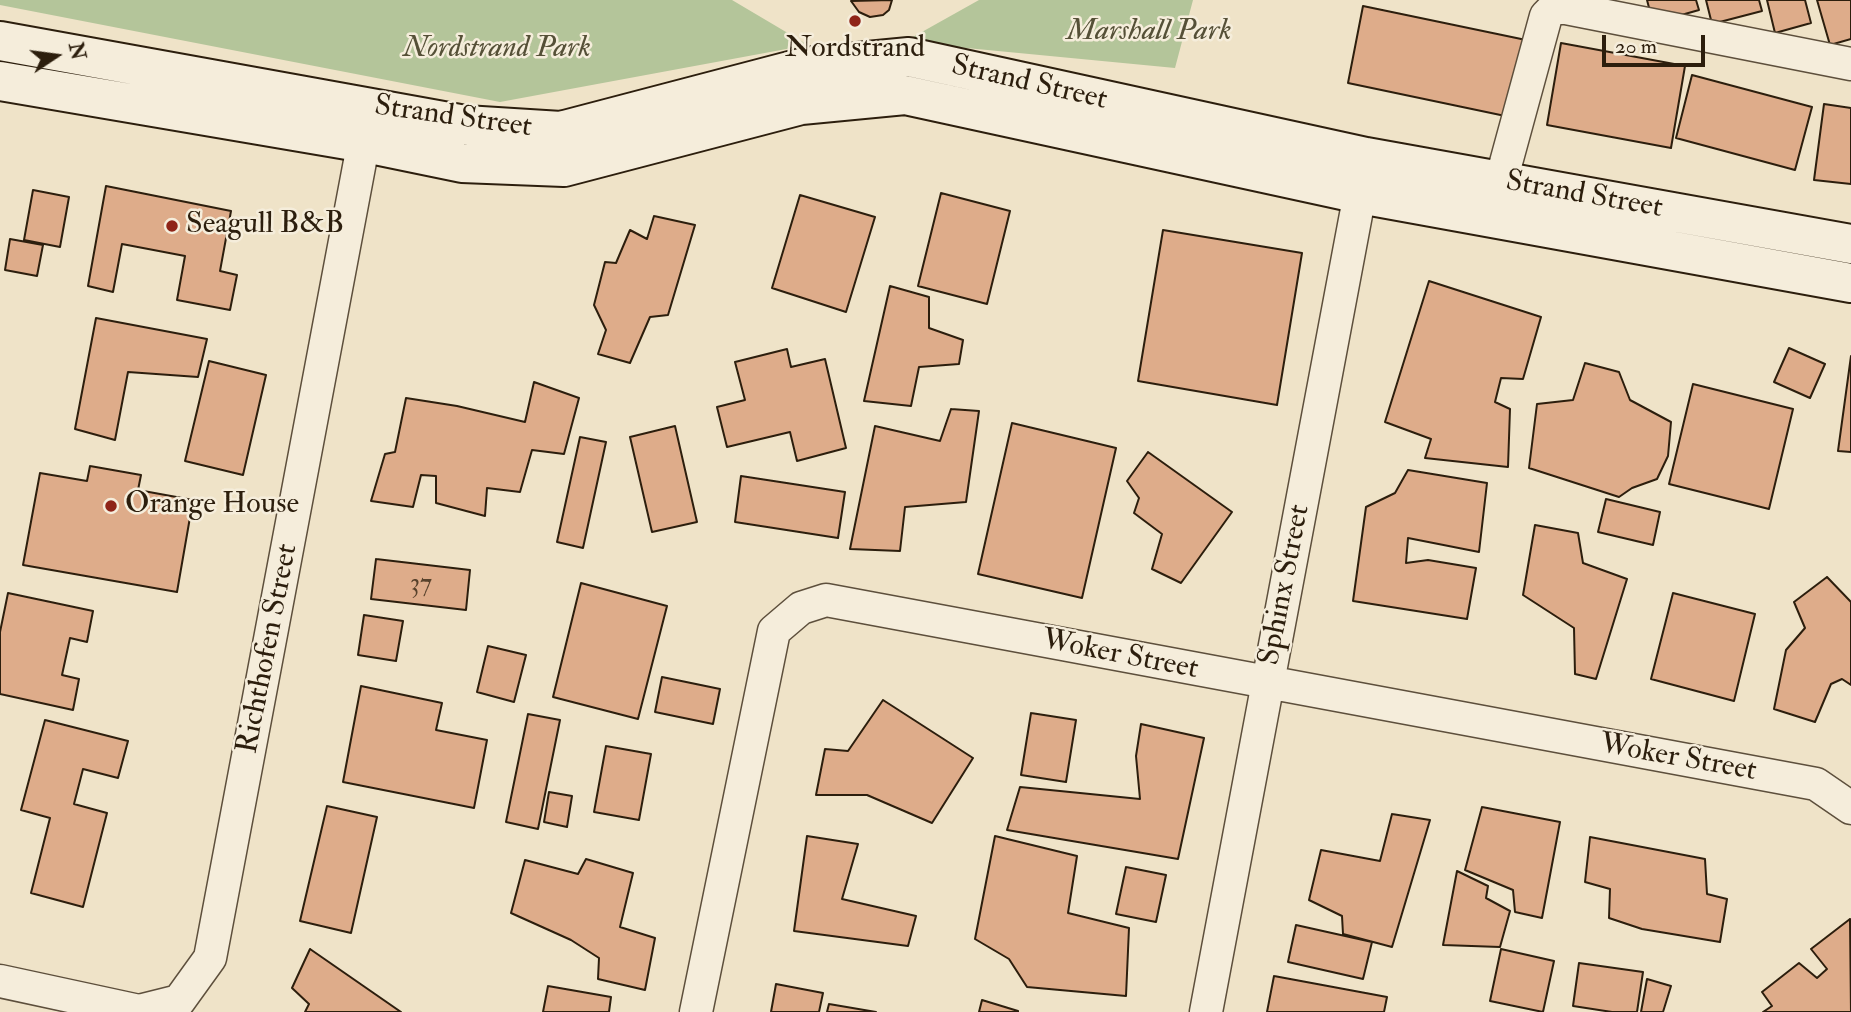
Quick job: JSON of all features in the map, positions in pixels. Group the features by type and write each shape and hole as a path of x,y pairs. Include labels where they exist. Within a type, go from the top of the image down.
{"street":[{"path":"1500,181 1546,16 1554,8 1566,8 1851,64"},
{"name":"Strand Street","path":"0,41 367,125"},
{"name":"Strand Street","path":"0,81 367,125 465,125 561,131 805,67 909,57 1363,175 1851,283"},
{"name":"Richthofen Street","path":"0,981 139,1011 179,1001 210,958 367,125"},
{"name":"Strand Street","path":"1363,175 1500,181 1851,244"},
{"name":"Sphinx Street","path":"1206,1012 1363,175"},
{"name":"Woker Street","path":"696,1012 774,631 801,608 827,600 1816,784 1851,808"}],"green space":[{"name":"Nordstrand Park","path":"0,0 732,0 808,45 500,102 0,5"},
{"name":"Marshall Park","path":"979,0 1193,0 1175,68 904,42"}],"building":[{"path":"892,0 889,10 883,15 870,17 859,12 851,1"},
{"path":"1647,0 1696,0 1699,10 1653,23"},
{"path":"1706,0 1759,0 1762,11 1712,24"},
{"path":"1767,0 1805,0 1811,23 1775,33"},
{"path":"1817,0 1851,0 1851,39 1830,45"},
{"path":"1363,6 1526,40 1510,117 1348,83"},
{"path":"1561,43 1685,66 1671,148 1547,125"},
{"path":"1692,75 1812,107 1795,170 1676,138"},
{"path":"1824,104 1851,108 1851,184 1814,180"},
{"path":"106,186 231,211 220,271 237,275 230,310 177,300 185,256 122,244 113,292 88,286"},
{"path":"33,190 69,197 60,247 24,240"},
{"path":"941,193 1010,211 987,304 918,286"},
{"path":"800,195 875,217 846,312 772,288"},
{"path":"654,216 695,225 668,315 650,317 630,363 598,354 606,330 594,305 605,262 616,263 630,230 647,239"},
{"path":"1163,230 1302,253 1277,405 1138,381"},
{"path":"10,239 43,245 37,276 5,270"},
{"path":"1429,281 1541,317 1523,379 1501,378 1495,402 1510,409 1508,467 1425,458 1431,439 1385,422"},
{"path":"890,286 929,297 929,328 963,340 959,364 919,367 911,406 864,401"},
{"path":"96,318 207,339 198,377 128,372 115,440 75,429"},
{"path":"1789,348 1825,364 1810,398 1774,382"},
{"path":"787,349 791,367 825,359 846,448 797,461 790,432 727,447 717,407 745,400 735,362"},
{"path":"1851,356 1851,452 1838,451"},
{"path":"209,361 266,375 243,475 185,461"},
{"path":"1585,363 1619,372 1630,400 1671,422 1668,456 1657,479 1632,488 1619,497 1529,468 1537,404 1573,400"},
{"path":"534,382 579,398 564,454 532,450 520,492 487,488 485,516 436,503 436,476 421,475 413,507 371,501 385,454 395,452 406,398 457,406 525,422"},
{"path":"1693,384 1793,409 1769,509 1669,484"},
{"path":"951,409 979,411 966,502 905,507 900,551 850,549 875,426 940,441"},
{"path":"1012,423 1116,448 1082,598 978,574"},
{"path":"675,426 697,522 652,532 630,437"},
{"path":"580,437 606,442 583,548 557,542"},
{"path":"1148,452 1232,512 1181,583 1152,569 1162,534 1134,513 1139,498 1127,481"},
{"path":"90,466 141,475 138,490 193,500 177,592 23,565 40,473 87,481"},
{"path":"1408,470 1487,483 1479,552 1408,538 1406,563 1428,560 1476,568 1467,619 1353,601 1366,507 1395,493"},
{"path":"741,476 845,492 838,538 735,522"},
{"path":"1606,499 1660,512 1653,545 1598,532"},
{"path":"1535,525 1578,533 1583,563 1627,579 1596,679 1575,674 1574,628 1523,595"},
{"path":"376,559 470,570 466,610 371,599"},
{"path":"1827,577 1851,602 1851,685 1842,679 1831,684 1815,722 1774,709 1786,650 1805,628 1794,602"},
{"path":"581,583 667,606 638,719 553,697"},
{"path":"8,593 93,611 87,642 70,638 62,675 79,679 73,710 0,694 0,632"},
{"path":"1673,593 1755,614 1734,701 1651,679"},
{"path":"364,615 403,621 396,661 358,655"},
{"path":"488,646 526,655 514,702 477,692"},
{"path":"662,677 720,689 713,724 655,712"},
{"path":"361,686 442,703 436,730 487,740 474,808 343,782"},
{"path":"883,700 973,758 932,823 867,795 816,795 825,749 848,751"},
{"path":"1031,713 1076,720 1066,782 1021,775"},
{"path":"528,714 560,720 538,829 506,822"},
{"path":"45,720 128,741 118,778 83,769 74,804 107,813 83,907 31,893 50,818 21,810"},
{"path":"1141,724 1204,738 1178,859 1007,830 1020,787 1140,799 1136,756"},
{"path":"606,746 651,754 639,820 594,812"},
{"path":"549,792 572,796 567,827 544,822"},
{"path":"327,806 377,817 351,933 300,921"},
{"path":"1482,807 1560,822 1542,918 1515,912 1513,890 1465,870"},
{"path":"1392,814 1430,820 1392,947 1343,934 1342,916 1309,900 1321,850 1380,861"},
{"path":"807,836 858,844 842,899 916,916 908,946 794,931"},
{"path":"995,836 1077,856 1068,913 1129,928 1126,996 1027,987 1009,959 975,939"},
{"path":"1590,837 1705,859 1707,894 1727,899 1720,942 1642,929 1609,918 1610,889 1585,882"},
{"path":"586,859 633,873 620,927 655,938 645,990 598,979 599,958 571,940 511,913 525,860 578,874"},
{"path":"1126,867 1166,875 1156,922 1116,914"},
{"path":"1457,871 1488,886 1486,898 1510,911 1500,947 1443,945"},
{"path":"1850,919 1851,1012 1763,1012 1772,1006 1762,992 1799,963 1817,978 1827,969 1811,949"},
{"path":"1296,925 1372,942 1363,979 1288,962"},
{"path":"310,949 401,1012 305,1012 309,1004 292,988"},
{"path":"1501,949 1554,961 1543,1012 1490,1001"},
{"path":"1579,963 1643,972 1637,1012 1612,1012 1573,1006"},
{"path":"1274,976 1387,997 1384,1012 1267,1012"},
{"path":"1647,979 1671,986 1663,1012 1641,1012"},
{"path":"776,984 823,993 819,1012 771,1012"},
{"path":"548,986 611,997 609,1012 543,1012"},
{"path":"982,1000 1018,1011 1018,1012 979,1012"},
{"path":"829,1004 876,1012 827,1012"}],"place":[{"name":"Nordstrand","path":"855,21"},
{"name":"Seagull B&B","path":"172,226"},
{"name":"Orange House","path":"111,506"}]}
